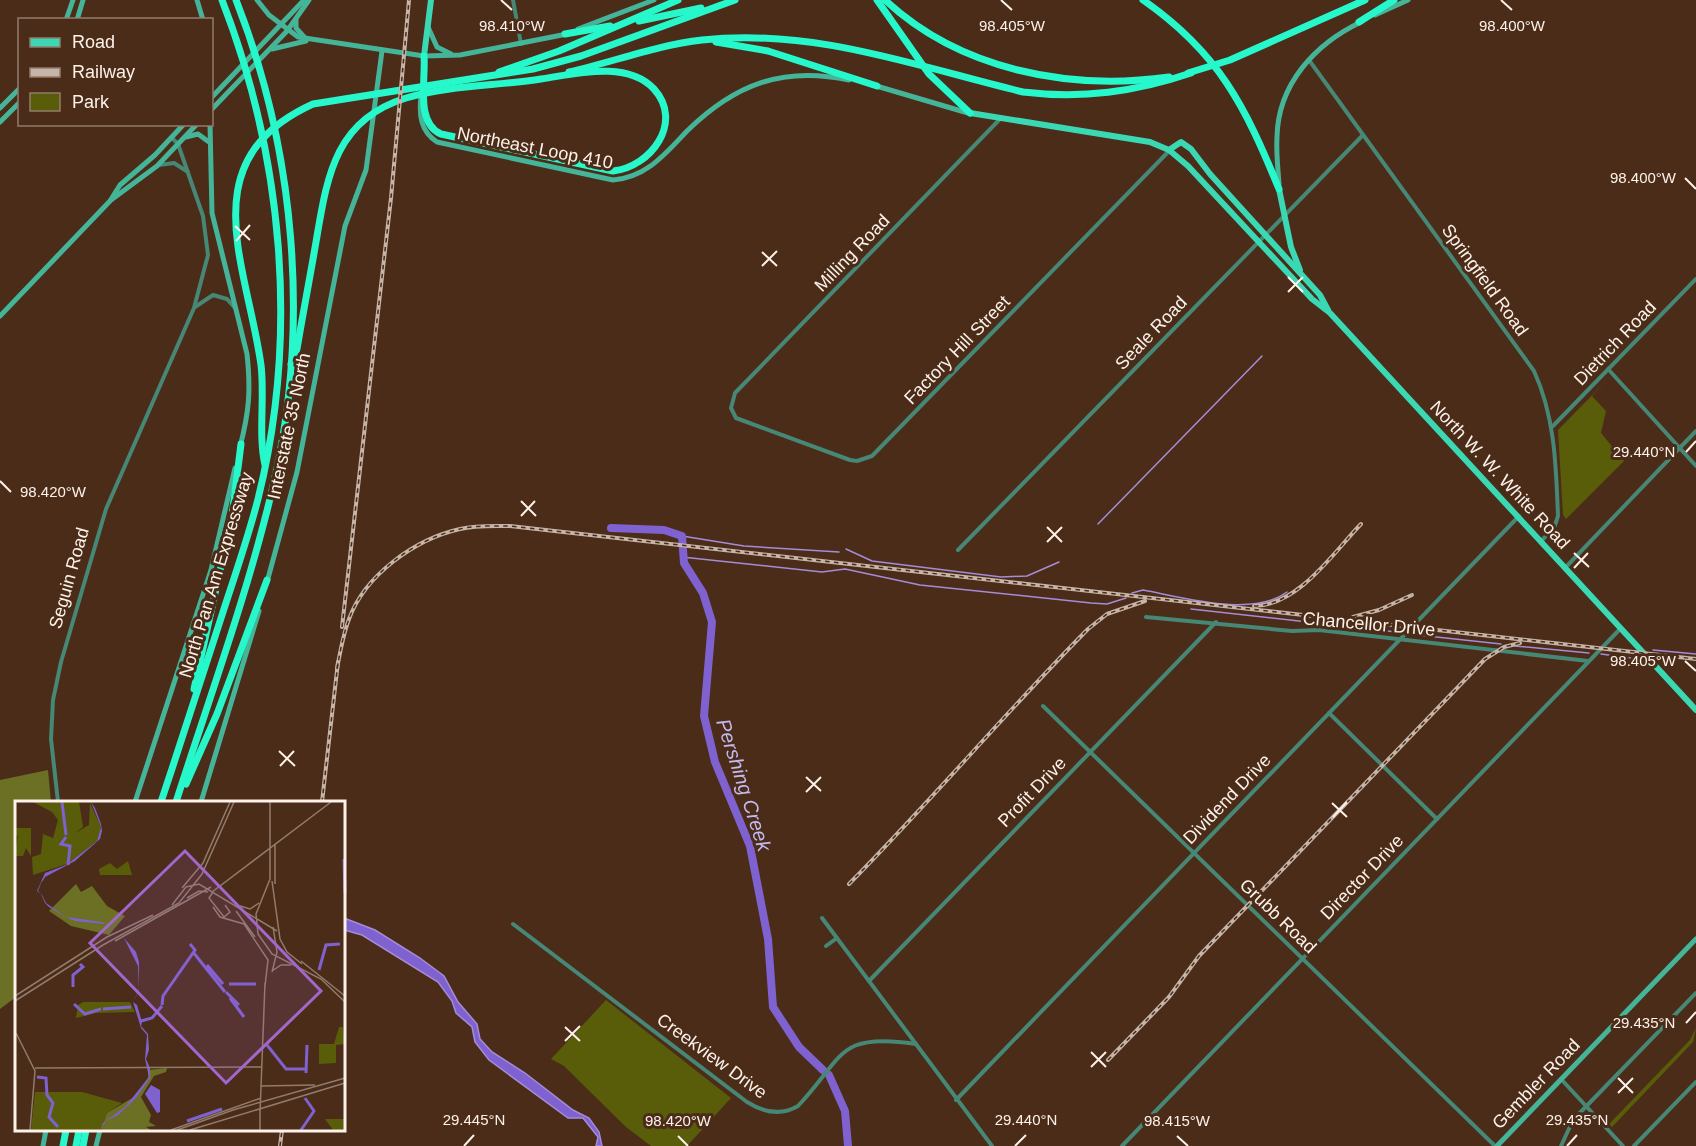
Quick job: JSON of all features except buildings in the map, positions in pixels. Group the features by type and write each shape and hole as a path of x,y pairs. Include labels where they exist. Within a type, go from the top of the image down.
{"highway":[{"name":"North Pan Am Expressway","path":"161,801 242,554 265,465 279,352 280,266 270,172 252,88 233,27 221,0"},
{"name":"North Pan Am Expressway","path":"177,801 266,514 281,446 291,364 292,293 287,206 275,132 262,78 236,0"},
{"path":"877,0 946,91 970,113"},
{"path":"885,0 918,27 946,43 993,63 1028,73 1113,82 1191,73"},
{"path":"1143,0 1186,33 1232,86 1260,140 1279,189"},
{"path":"543,79 699,40 763,37 829,43 1023,92 1073,96 1110,93 1152,85 1230,60 1365,0"},
{"path":"1359,22 1394,0"},
{"path":"565,34 731,1"},
{"path":"265,465 262,452 264,398 260,362 234,213 236,191 251,153 264,135 291,114 313,104 533,69 581,56 731,1"},
{"path":"477,79 574,45 674,2"},
{"path":"699,40 768,51 877,86"},
{"path":"291,364 297,349 327,178 338,151 355,129 388,105 413,96 446,91 612,71 643,80 657,93 664,108 659,143 641,162 613,171 441,134 429,126 424,111 424,56"},
{"path":"192,708 232,516 241,444"},
{"path":"177,801 217,714 267,580"},
{"path":"76,1146 79,1131"},
{"path":"83,1146 86,1131"},
{"path":"62,1146 65,1134"}],"main road":[{"path":"67,18 73,0"},
{"path":"78,18 83,0"},
{"path":"197,0 202,18"},
{"path":"257,0 279,25 308,40 424,56 453,55 565,34 654,0"},
{"path":"213,96 304,0"},
{"path":"213,108 287,31 309,0"},
{"path":"424,56 431,0"},
{"path":"1279,189 1279,119 1291,85 1308,59 1328,40 1359,22 1408,0"},
{"path":"297,18 296,27 308,40"},
{"path":"428,27 437,46 453,55"},
{"path":"268,51 308,40"},
{"name":"Interstate 35 North","path":"201,801 297,472 345,226 366,170 382,51"},
{"name":"Northeast Loop 410","path":"424,56 419,112 422,126 432,139 450,147 613,180 625,179 646,170 707,113 729,97 756,84 791,75 814,74 877,86 970,113"},
{"path":"0,108 18,90"},
{"path":"0,122 18,104"},
{"name":"North W. W. White Road","path":"970,113 999,120 1125,136 1170,150 1201,178 1312,300 1330,313 1696,710"},
{"path":"110,201 120,185 182,126"},
{"path":"0,316 110,201 157,166 195,126"},
{"path":"135,801 211,570 250,408 247,354 212,213 210,126"},
{"path":"185,137 198,134 210,143"},
{"name":"North W. W. White Road","path":"1170,150 1179,142 1188,145 1320,295 1330,313"},
{"name":"North W. W. White Road","path":"1279,189 1291,247 1303,276"},
{"name":"Gembler Road","path":"1496,1146 1696,939"},
{"path":"43,1146 46,1131"},
{"path":"96,1146 100,1131"}],"street":[{"path":"513,0 521,44"},
{"name":"Springfield Road","path":"1308,59 1534,371 1543,391 1553,426 1558,516 1554,528 1541,541"},
{"name":"Milling Road","path":"731,408 735,393 999,120"},
{"name":"Seale Road","path":"958,550 1363,135"},
{"name":"Seguin Road","path":"58,801 52,752 52,717 66,643 111,496 194,308 204,274 207,241 203,216 178,144 172,138"},
{"name":"Factory Hill Street","path":"731,408 741,422 850,460 857,462 872,456 1170,150"},
{"path":"157,166 174,163 188,172"},
{"name":"Dietrich Road","path":"1553,426 1696,279"},
{"path":"194,308 213,295 228,299 235,309"},
{"path":"1608,369 1696,466"},
{"path":"1565,568 1696,431"},
{"name":"Dividend Drive","path":"956,1100 1519,516"},
{"name":"Chancellor Drive","path":"1146,616 1292,631 1319,630 1401,638 1589,661"},
{"name":"Profit Drive","path":"869,981 1215,622"},
{"name":"Director Drive","path":"1122,1146 1621,628"},
{"name":"Grubb Road","path":"1042,706 1496,1146"},
{"path":"1329,713 1437,819"},
{"path":"822,918 992,1146"},
{"name":"Creekview Drive","path":"513,924 747,1102 765,1110 790,1111 798,1106 840,1055 864,1041 884,1039 916,1044"},
{"path":"826,946 837,938"},
{"path":"1561,1146 1570,1124 1696,993"},
{"path":"1561,1079 1588,1105 1623,1146"},
{"path":"1634,1146 1696,1082"}],"green space":[{"path":"1609,378 1592,396 1606,411 1601,433 1624,461 1566,519 1563,515 1558,430"},
{"path":"48,770 51,801 15,801 15,998 0,1009 0,780"},
{"path":"606,1000 731,1098 687,1146 651,1146 626,1127 564,1066 551,1059"},
{"path":"1696,1028 1693,1042 1612,1127 1609,1124 1690,1040"}],"shaded area":[{"path":"345,918 375,930 444,976 458,1002 477,1024 480,1039 492,1052 525,1073 573,1110 589,1118 599,1132 602,1146 596,1146 598,1137 583,1118 568,1118 489,1060 475,1042 472,1027 456,1013 452,1001 438,982 362,935 345,930"}],"waterway":[{"path":"1098,524 1262,356"},
{"name":"Pershing Creek","path":"611,528 664,530 682,536 684,563 703,593 712,622 704,716 715,762 750,846 768,939 773,1007 799,1047 823,1070"},
{"path":"682,536 744,546 839,552"},
{"path":"846,549 872,561 1001,577 1027,576 1059,562"},
{"path":"682,557 822,572 845,569 920,585 1091,603 1107,604 1126,598"},
{"path":"1132,593 1143,590 1196,601 1236,605 1272,600 1287,592"},
{"path":"1191,609 1396,632"},
{"path":"1418,635 1501,644"},
{"path":"1515,646 1589,653"},
{"path":"1653,650 1696,654"},
{"path":"1601,654 1631,658"},
{"name":"Pershing Creek","path":"829,1075 845,1111 848,1146"}],"railway":[{"path":"342,627 391,198 409,0"},
{"path":"1254,606 1286,597 1300,587 1314,576 1361,524"},
{"path":"337,669 349,619 357,603 379,574 409,550 426,541 460,529 491,526 510,526 1696,659"},
{"path":"1353,617 1379,610 1412,595"},
{"path":"849,884 1088,629 1107,614 1145,601"},
{"path":"1108,1060 1169,997 1199,956 1485,659 1504,647 1520,643"},
{"path":"322,801 338,662"},
{"path":"280,1146 282,1131"}]}
